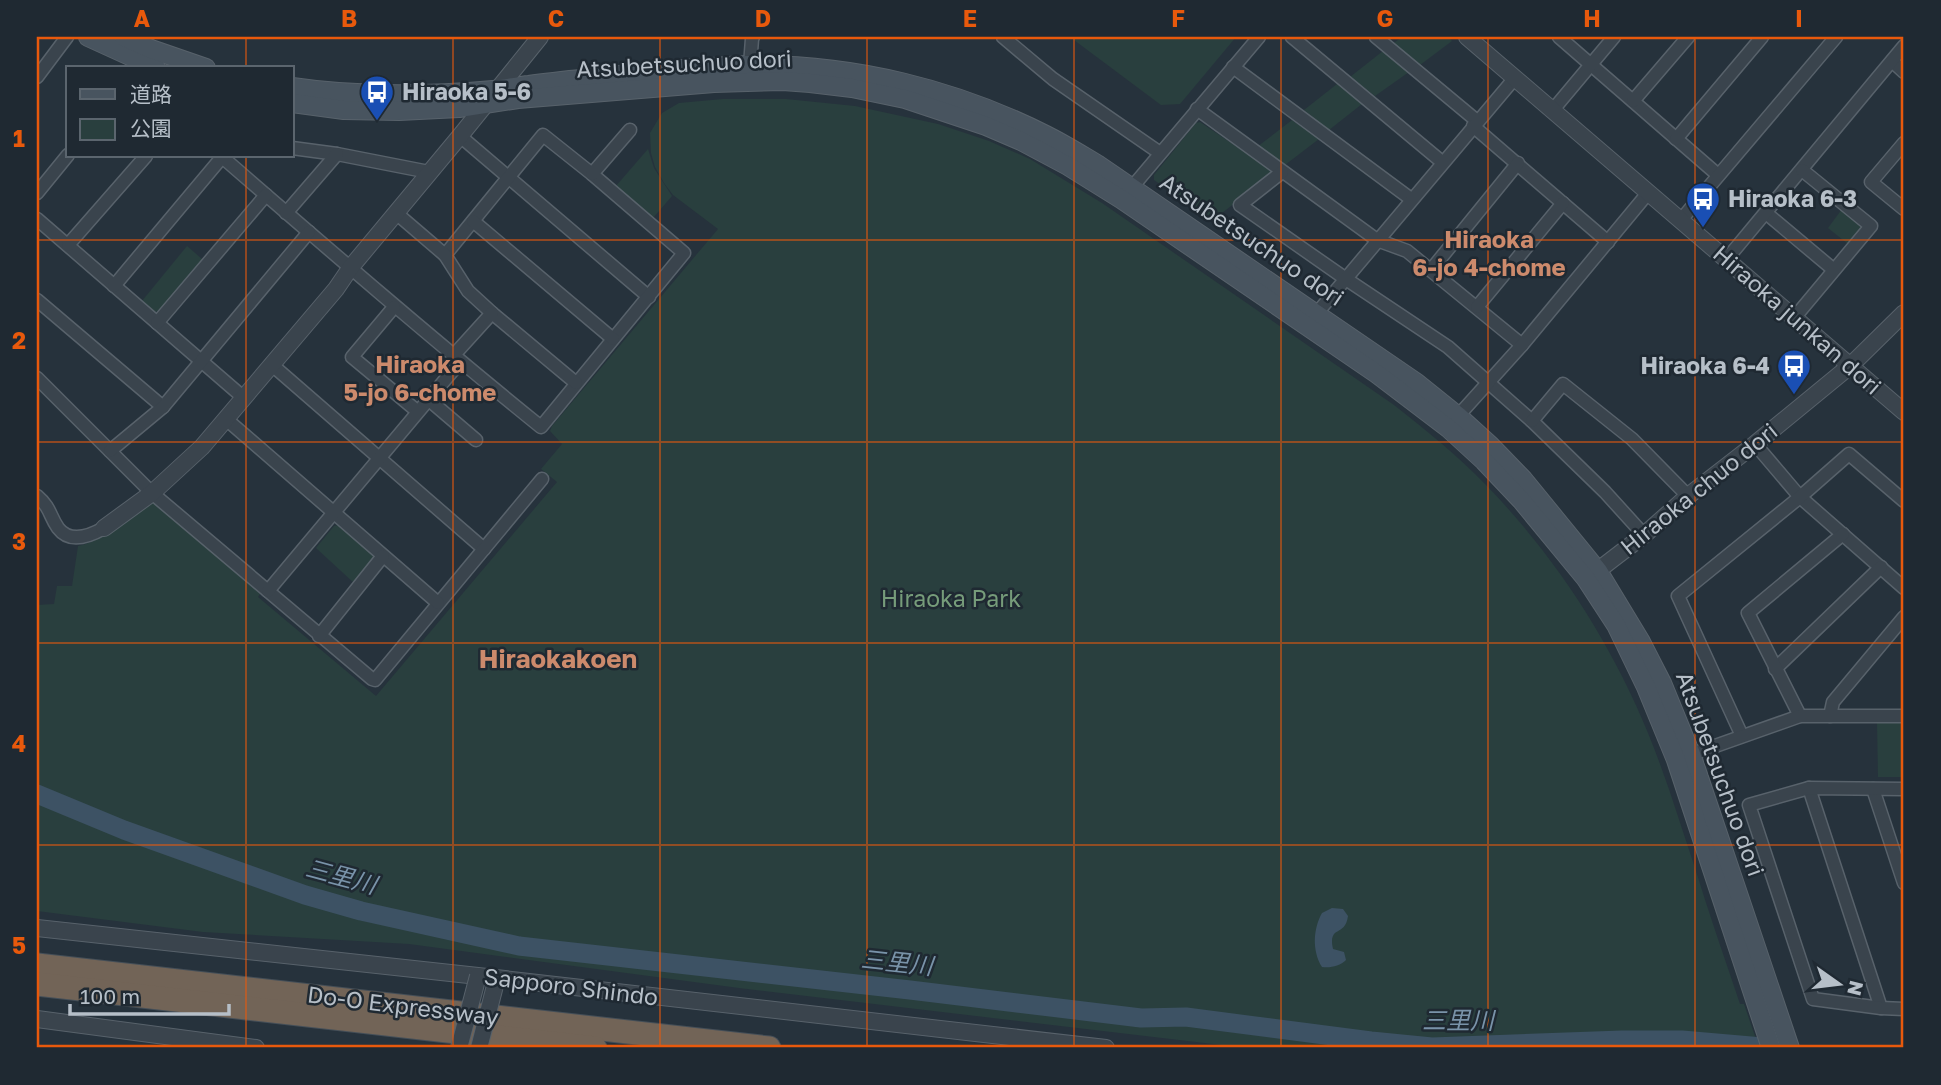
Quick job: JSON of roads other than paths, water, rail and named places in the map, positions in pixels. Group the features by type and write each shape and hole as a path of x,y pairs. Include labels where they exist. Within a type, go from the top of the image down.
{"highway":[{"name":"Do-O Expressway","path":"37,965 769,1048"},
{"name":"Do-O Expressway","path":"37,984 595,1048"}],"main road":[{"path":"88,37 152,66"},
{"path":"124,37 200,66"},
{"name":"Atsubetsuchuo dori","path":"294,103 344,110 459,108 529,85 689,68 750,65 855,72 888,78 963,100 1048,135 1097,164 1126,193 1377,374 1448,428 1485,461 1592,575"},
{"name":"Atsubetsuchuo dori","path":"294,87 355,94 518,99 714,83 783,81 852,88 905,99 986,125 1126,193 1317,313 1417,383 1458,416 1523,479 1641,642 1662,683 1771,1048"},
{"name":"Atsubetsuchuo dori","path":"1684,757 1790,1048"}],"street":[{"path":"37,77 67,37"},
{"path":"37,496 47,504 59,529 66,535 83,537 104,528 152,493 202,447 244,398 540,37"},
{"path":"1003,37 1053,79 1160,152"},
{"path":"1126,193 1259,37"},
{"path":"1292,37 1442,162"},
{"path":"1376,37 1608,242"},
{"name":"Hiraoka junkan dori","path":"1467,37 1904,412"},
{"path":"1559,37 1718,175"},
{"path":"1552,111 1614,37"},
{"path":"1633,102 1688,37"},
{"path":"1676,139 1762,37"},
{"path":"1680,221 1836,37"},
{"path":"750,65 751,38"},
{"path":"1726,260 1904,46"},
{"path":"1892,61 1904,72"},
{"path":"1233,67 1411,199"},
{"path":"1317,313 1514,79"},
{"path":"1197,109 1377,240 1406,251 1521,345"},
{"path":"592,174 630,130"},
{"path":"224,158 394,307 541,427 684,253 543,135 445,255"},
{"path":"460,136 649,297"},
{"path":"1904,143 1871,183 1904,209"},
{"path":"294,148 429,172"},
{"path":"286,213 337,154"},
{"path":"37,193 66,157"},
{"path":"68,245 144,158"},
{"path":"114,286 220,158"},
{"path":"1431,270 1518,163"},
{"path":"1795,317 1871,226 1802,170"},
{"path":"1282,172 1240,205 1448,347 1532,421 1605,492 1644,535"},
{"path":"1458,416 1489,383 1648,193"},
{"path":"157,323 266,195"},
{"path":"1477,307 1563,203"},
{"path":"396,213 445,255 468,291 576,383"},
{"path":"1766,213 1835,271"},
{"path":"37,219 244,398"},
{"path":"473,221 613,339"},
{"path":"110,452 163,407 309,232"},
{"path":"37,300 163,407"},
{"path":"394,307 352,357 417,411"},
{"path":"268,591 428,399 492,313"},
{"name":"Hiraoka chuo dori","path":"1592,575 1850,366 1904,313"},
{"path":"271,364 484,549"},
{"path":"37,378 152,493 372,680 375,680 542,479"},
{"path":"1532,421 1563,384 1632,439 1688,496"},
{"path":"428,399 476,440"},
{"path":"226,419 439,603"},
{"path":"1755,444 1800,497 1904,588"},
{"path":"1742,736 1678,596 1849,454 1904,501"},
{"path":"1800,716 1748,613 1843,534"},
{"path":"319,636 383,556"},
{"path":"1775,669 1881,568"},
{"path":"1830,716 1833,702 1904,617"},
{"path":"1684,757 1800,716 1904,716"},
{"path":"1810,788 1881,1008"},
{"path":"1904,789 1810,788 1749,805 1813,999 1904,1009"},
{"path":"1872,789 1904,883"},
{"name":"Sapporo Shindo","path":"37,928 1106,1048"},
{"path":"459,1048 478,976"},
{"path":"479,1048 497,978"},
{"path":"37,1019 257,1048"}],"water":[{"path":"1332,908 1343,909 1348,916 1344,927 1335,933 1332,941 1333,949 1344,952 1346,960 1335,966 1322,967 1315,947 1315,933 1322,913"}],"waterway":[{"name":"三里川","path":"37,794 124,830 305,895 361,911 519,946 1141,1018 1186,1017 1432,1047 1682,1040 1774,1048"}],"place":[{"name":"Hiraoka 5-6","path":"377,122"},
{"name":"Hiraoka 6-3","path":"1703,229"},
{"name":"Hiraoka 6-4","path":"1794,396"}],"district":[{"name":"Hiraoka 6-jo 4-chome","path":"1489,254"},
{"name":"Hiraoka 5-jo 6-chome","path":"420,379"},
{"name":"Hiraokakoen","path":"558,659"}],"park label":[{"name":"Hiraoka Park","path":"951,599"}]}
